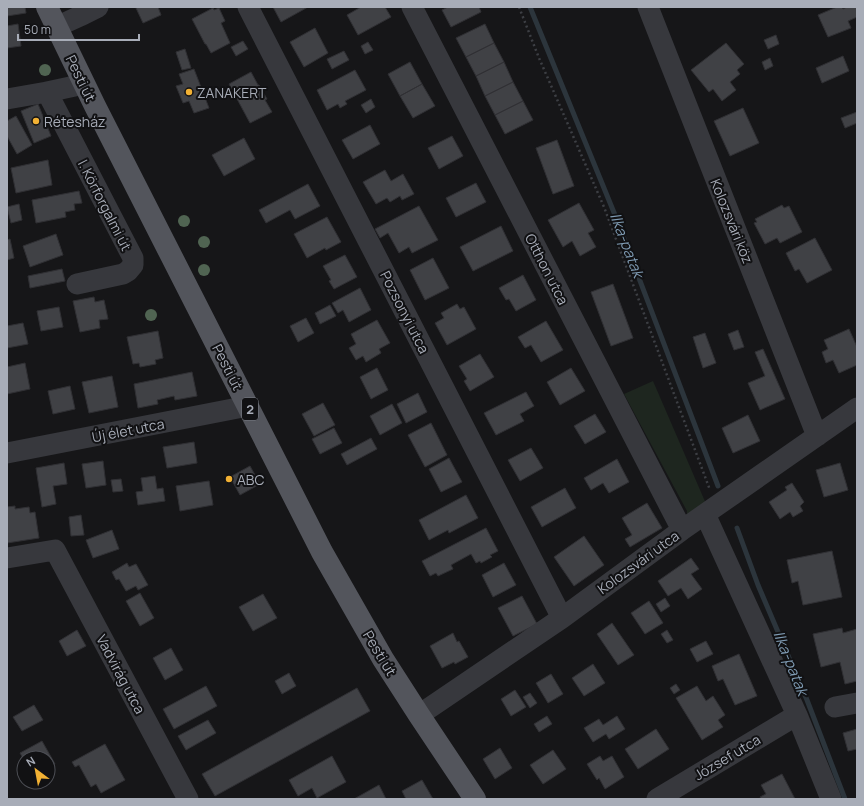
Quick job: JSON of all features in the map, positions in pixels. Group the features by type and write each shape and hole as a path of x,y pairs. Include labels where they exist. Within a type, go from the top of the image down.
{"main road":[{"name":"Pesti út","path":"47,7 84,84 322,552 383,659 475,799"}],"street":[{"path":"56,27 98,7"},
{"name":"Pozsonyi utca","path":"248,7 562,618"},
{"name":"Otthon utca","path":"412,7 682,530"},
{"name":"Kolozsvári köz","path":"648,7 817,436"},
{"path":"7,99 84,84"},
{"name":"I. Körforgalmi út","path":"47,92 133,258 133,265 123,274 77,284"},
{"name":"Új élet utca","path":"7,453 248,406"},
{"name":"Kolozsvári utca","path":"419,715 562,618 682,530 857,408"},
{"path":"713,509 831,799"},
{"name":"Vadvirág utca","path":"7,558 55,550 188,799"},
{"path":"835,707 857,702"},
{"name":"József utca","path":"657,799 797,715"}],"path":[{"path":"519,7 539,58 604,207 711,492 713,509"}],"shaded area":[{"path":"653,381 707,506 687,514 687,511 624,394"}],"building":[{"path":"7,7 25,7 26,13 7,16"},
{"path":"158,7 161,15 143,23 136,8"},
{"path":"273,7 308,7 281,22"},
{"path":"361,7 385,7 391,17 358,35 347,15"},
{"path":"448,7 479,7 481,12 451,27 442,10"},
{"path":"837,7 842,7 843,9 847,7 857,7 857,17 848,21 851,28 828,37 818,15"},
{"path":"213,8 214,10 219,8 225,21 221,23 230,43 211,53 192,19"},
{"path":"18,24 21,46 7,48 7,26"},
{"path":"485,24 494,43 466,57 456,38"},
{"path":"315,28 328,53 304,67 290,42"},
{"path":"776,35 779,44 768,49 764,40"},
{"path":"243,41 248,49 236,56 231,47"},
{"path":"368,42 373,50 365,54 361,46"},
{"path":"494,43 504,62 476,76 466,57"},
{"path":"726,43 744,64 737,70 740,74 730,82 736,90 722,101 713,89 709,92 691,70"},
{"path":"185,49 191,68 182,70 176,52"},
{"path":"344,51 349,60 332,69 327,59"},
{"path":"843,56 849,71 822,83 816,68"},
{"path":"770,58 773,66 765,70 762,62"},
{"path":"410,62 422,84 400,96 388,74"},
{"path":"504,62 513,82 485,96 476,76"},
{"path":"194,69 209,108 194,113 189,101 183,103 176,86 183,84 179,74"},
{"path":"355,70 366,90 345,101 347,104 340,108 338,104 327,110 317,90"},
{"path":"251,72 267,99 265,100 272,112 250,123 229,84"},
{"path":"513,82 523,101 495,115 485,96"},
{"path":"422,84 435,106 413,118 400,96"},
{"path":"371,99 375,107 366,113 361,105"},
{"path":"523,101 533,120 505,134 495,115"},
{"path":"38,104 51,136 34,143 21,111"},
{"path":"743,108 759,143 730,156 714,121"},
{"path":"857,112 857,123 845,128 841,118"},
{"path":"16,116 32,145 17,154 7,136 7,121"},
{"path":"370,125 380,144 353,159 342,140"},
{"path":"452,136 463,156 439,169 428,148"},
{"path":"244,138 255,159 224,176 212,155"},
{"path":"557,140 574,186 553,194 536,148"},
{"path":"48,160 52,185 16,193 11,168"},
{"path":"385,170 391,181 403,174 414,194 402,200 400,196 390,202 387,198 376,204 363,182"},
{"path":"476,183 486,202 456,217 446,198"},
{"path":"308,184 320,206 295,219 290,210 266,223 259,210"},
{"path":"79,191 82,203 74,204 75,210 65,212 66,217 36,223 32,200"},
{"path":"579,203 594,230 588,233 596,247 580,256 572,241 563,247 548,220"},
{"path":"19,204 22,220 11,223 7,207"},
{"path":"782,205 784,208 789,206 802,232 780,243 777,238 765,244 754,223 757,222 755,219"},
{"path":"419,206 438,240 412,253 409,247 399,253 388,233 380,238 375,229"},
{"path":"327,217 341,242 326,250 325,248 307,258 294,234"},
{"path":"501,226 513,251 473,271 460,247"},
{"path":"56,234 63,255 30,267 23,246"},
{"path":"815,238 832,270 807,283 799,269 795,271 786,253"},
{"path":"10,239 14,258 7,260 7,240"},
{"path":"345,255 357,277 334,289 323,266"},
{"path":"433,258 449,288 425,300 410,270"},
{"path":"62,269 65,281 30,288 28,276"},
{"path":"523,275 536,300 516,311 509,299 506,300 499,288"},
{"path":"613,284 633,338 611,346 591,292"},
{"path":"360,288 371,310 349,322 343,310 338,313 332,303"},
{"path":"94,297 95,302 104,300 108,319 99,320 100,328 80,332 73,301"},
{"path":"457,304 460,309 464,307 476,329 447,345 435,323 444,318 441,313"},
{"path":"330,305 336,316 320,324 315,313"},
{"path":"59,307 63,327 41,331 37,311"},
{"path":"306,318 314,333 298,342 290,326"},
{"path":"377,320 390,343 379,349 381,353 366,362 363,356 356,360 349,348 356,344 351,334"},
{"path":"546,321 563,350 541,362 531,345 525,348 518,337"},
{"path":"23,323 28,344 7,348 7,326"},
{"path":"849,329 857,347 857,365 839,373 833,360 826,363 822,352 828,349 824,340"},
{"path":"738,330 744,347 734,350 728,334"},
{"path":"158,331 163,358 155,360 156,364 140,367 139,363 133,364 127,337"},
{"path":"705,333 716,363 703,368 693,337"},
{"path":"763,349 785,399 760,410 748,383 765,376 755,352"},
{"path":"480,354 494,377 470,391 464,381 467,379 459,366"},
{"path":"25,363 30,389 7,394 7,367"},
{"path":"377,368 388,390 371,399 360,377"},
{"path":"571,368 585,391 560,405 547,382"},
{"path":"192,372 197,396 175,400 174,396 157,400 158,404 138,408 134,384"},
{"path":"112,376 118,407 89,413 82,382"},
{"path":"70,386 75,409 53,414 48,391"},
{"path":"526,392 534,406 520,414 524,421 496,435 484,413"},
{"path":"418,393 427,412 406,423 397,404"},
{"path":"323,403 335,425 314,436 302,414"},
{"path":"392,404 402,423 380,435 370,416"},
{"path":"595,414 606,432 585,444 574,426"},
{"path":"748,415 760,441 733,453 722,428"},
{"path":"431,423 447,455 425,467 408,435"},
{"path":"334,428 342,443 320,454 312,439"},
{"path":"371,438 377,449 347,465 341,454"},
{"path":"194,442 197,463 167,468 163,447"},
{"path":"531,448 543,468 520,481 508,460"},
{"path":"449,458 462,482 441,492 429,469"},
{"path":"617,459 629,482 609,493 603,483 591,490 584,478"},
{"path":"103,461 106,485 86,488 82,464"},
{"path":"64,463 67,484 53,486 56,504 42,507 36,468"},
{"path":"840,463 848,490 824,497 816,470"},
{"path":"250,466 260,484 240,495 230,477"},
{"path":"155,476 157,489 163,488 165,501 138,505 136,492 143,491 141,478"},
{"path":"121,479 123,491 113,492 111,480"},
{"path":"209,481 213,505 180,511 176,486"},
{"path":"792,483 804,502 800,506 803,511 793,517 790,512 780,519 769,502 787,490 785,487"},
{"path":"565,488 576,508 542,527 531,507"},
{"path":"466,495 478,518 449,533 448,530 429,540 419,520"},
{"path":"647,503 662,528 630,547 625,539 632,535 622,518"},
{"path":"15,506 15,509 29,507 30,513 35,512 39,538 7,543 7,507"},
{"path":"81,515 84,535 71,536 69,517"},
{"path":"486,528 498,551 490,555 492,557 481,563 480,561 476,563 471,554 451,565 453,569 438,576 436,573 430,576 422,561"},
{"path":"112,530 119,549 93,558 86,540"},
{"path":"584,536 604,565 574,586 554,557"},
{"path":"832,551 842,597 803,605 798,581 792,583 787,560"},
{"path":"691,558 699,569 691,574 702,589 688,599 681,588 668,596 658,581"},
{"path":"127,563 129,567 136,564 148,585 138,590 136,586 126,591 119,579 116,580 112,572"},
{"path":"504,563 516,585 493,597 482,575"},
{"path":"140,593 154,618 140,626 126,601"},
{"path":"263,594 277,618 253,631 239,607"},
{"path":"522,596 537,624 513,636 498,608"},
{"path":"665,598 670,606 661,612 656,604"},
{"path":"649,601 663,623 645,634 631,613"},
{"path":"612,623 634,655 618,665 597,634"},
{"path":"842,628 843,633 857,629 857,681 845,684 840,662 821,667 813,634"},
{"path":"77,630 86,646 67,656 59,641"},
{"path":"667,630 673,640 667,643 661,634"},
{"path":"453,633 457,642 459,641 468,657 455,664 454,662 442,668 430,646"},
{"path":"706,641 713,654 697,662 690,649"},
{"path":"171,648 183,670 165,680 153,658"},
{"path":"739,654 757,696 735,705 723,679 718,681 712,666"},
{"path":"593,664 605,683 584,696 572,678"},
{"path":"289,673 296,686 282,694 275,681"},
{"path":"551,674 563,694 548,703 536,683"},
{"path":"676,684 680,690 674,694 670,688"},
{"path":"206,686 217,706 174,729 163,709"},
{"path":"697,686 706,701 713,696 725,715 718,720 723,727 702,740 676,698"},
{"path":"357,688 370,711 215,796 202,774"},
{"path":"515,690 526,707 511,716 501,699"},
{"path":"530,693 537,703 530,708 523,697"},
{"path":"34,705 43,720 22,731 13,717"},
{"path":"547,716 552,724 539,732 534,724"},
{"path":"617,716 625,729 609,739 606,734 593,742 584,728 599,719 603,725"},
{"path":"208,720 216,733 186,750 178,736"},
{"path":"656,729 669,749 638,769 625,749"},
{"path":"857,729 857,749 848,751 843,733"},
{"path":"42,741 47,750 26,750"},
{"path":"105,744 125,780 101,793 96,784 91,787 79,765 75,767 72,762"},
{"path":"500,748 512,768 495,779 483,759"},
{"path":"553,750 566,769 543,784 530,765"},
{"path":"332,756 346,782 317,798 312,788 298,796 289,780"},
{"path":"600,756 603,761 612,756 624,777 605,789 599,778 597,780 587,764"},
{"path":"782,774 795,799 761,799 760,797 766,794 761,785"},
{"path":"422,780 433,799 406,799 402,791"},
{"path":"379,785 386,799 354,799"}],"waterway":[{"name":"Ilka-patak","path":"530,7 615,215 718,486"},
{"name":"Ilka-patak","path":"737,528 758,585 807,700 845,799"}],"place":[{"name":"ZANAKERT","path":"189,92"},
{"name":"Rétesház","path":"36,121"},
{"name":"ABC","path":"229,479"}]}
